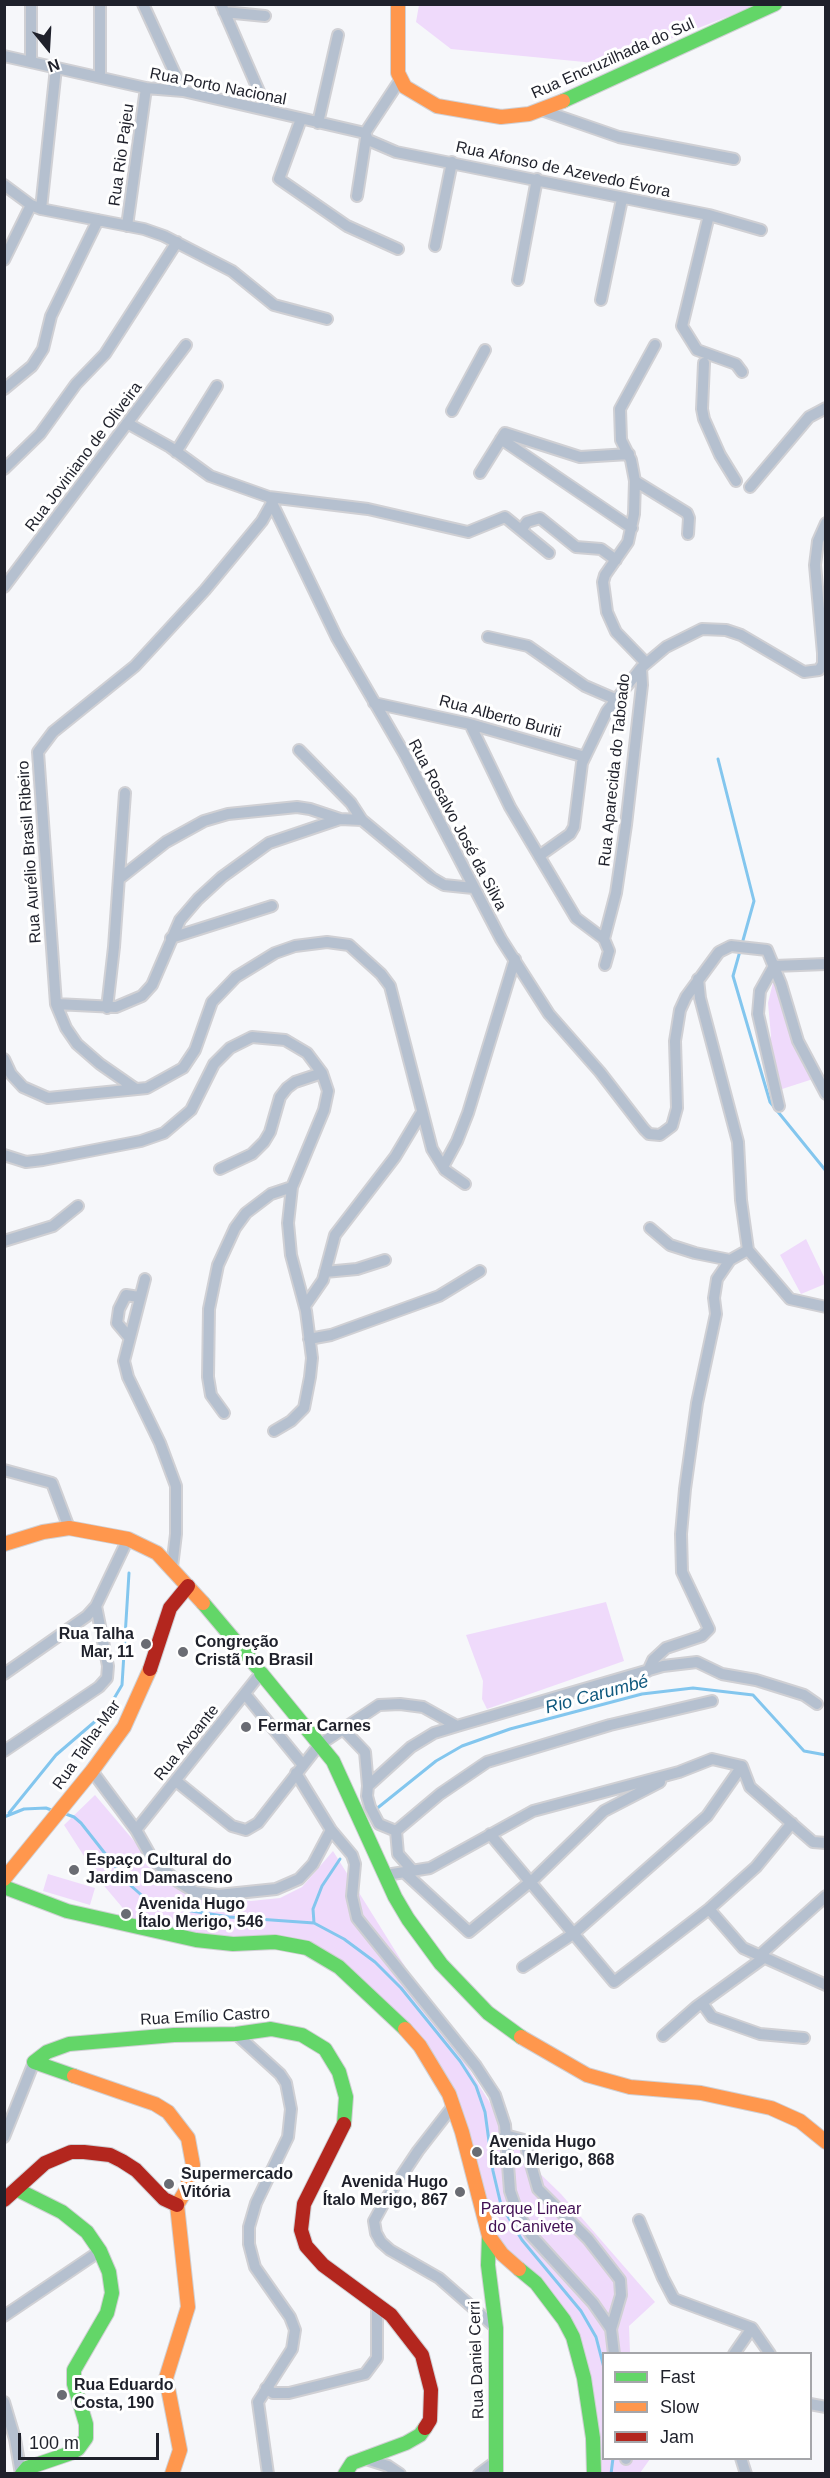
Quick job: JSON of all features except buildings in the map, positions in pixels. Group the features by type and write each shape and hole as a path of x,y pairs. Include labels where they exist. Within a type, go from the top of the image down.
{"street":[{"path":"31,4 31,62"},
{"path":"100,4 100,77"},
{"path":"143,4 183,92"},
{"path":"357,196 365,136 400,81 398,4"},
{"name":"Rua Encruzilhada do Sul","path":"400,81 420,99 467,114 511,117 541,110 626,74 775,4"},
{"path":"223,8 265,16"},
{"path":"223,8 267,110"},
{"path":"318,123 338,35"},
{"name":"Rua Porto Nacional","path":"4,56 146,88 183,92 267,110 365,136"},
{"path":"4,260 36,207 56,68"},
{"name":"Rua Rio Pajeu","path":"127,226 146,88"},
{"path":"541,110 619,137 734,159"},
{"path":"301,119 279,179 348,226 398,249"},
{"name":"Rua Afonso de Azevedo Évora","path":"365,136 388,150 709,215 760,230"},
{"path":"435,246 452,162"},
{"path":"518,280 537,179"},
{"path":"4,185 36,207 127,226 177,242 232,271 274,305 327,319"},
{"path":"602,300 622,199"},
{"path":"709,215 682,326 697,350 736,364 742,372"},
{"path":"4,389 32,366 43,349 51,316 98,220"},
{"path":"4,469 40,434 76,384 115,340 177,242"},
{"name":"Rua Joviniano de Oliveira","path":"4,587 186,345"},
{"path":"539,856 570,834 574,827 580,774 598,726 615,699 643,666 622,640 607,612 603,582 628,542 632,528 635,481 629,454 621,440 620,409 655,345"},
{"path":"452,411 485,350"},
{"path":"704,363 702,409 704,419 720,455 736,481"},
{"path":"176,452 217,386"},
{"path":"750,488 809,417 825,408"},
{"path":"127,423 176,452 210,476 271,500 368,508 468,532 503,517 522,529 549,553"},
{"path":"480,473 505,433 580,457 629,454"},
{"path":"501,440 632,528"},
{"path":"635,481 687,513 688,534"},
{"name":"Rua Rosalvo José da Silva","path":"271,500 337,638 405,755 501,939 549,1014 600,1072 644,1129 654,1135 667,1132 675,1119 677,1108 676,1026 686,997 698,979"},
{"name":"Rua Aurélio Brasil Ribeiro","path":"56,1004 38,752 53,732 145,656 206,591 262,521 271,500"},
{"path":"522,529 527,522 540,518 576,547 602,549 616,560"},
{"name":"Rua Aparecida do Taboado","path":"604,964 609,951 604,939 616,893 626,825 643,666 680,638 702,629 714,628 741,635 804,672 824,667 815,565 825,523"},
{"path":"488,637 528,646 579,681 615,699"},
{"name":"Rua Alberto Buriti","path":"374,703 470,724 585,757"},
{"path":"470,724 510,807 576,918 604,939"},
{"path":"299,750 336,787 362,820 432,878 456,888 473,888"},
{"path":"107,1008 125,793"},
{"path":"119,879 166,842 213,818 264,809 297,807 340,819 362,820"},
{"path":"136,1089 100,1064 78,1044 66,1028 56,1004 107,1008 126,1004 147,991 180,920 198,899 246,858 280,837 340,819"},
{"path":"171,938 272,906"},
{"path":"4,1059 18,1083 40,1097 56,1098 136,1089 165,1080 183,1068 195,1050 205,1015 222,988 275,953 317,942 349,945 386,979 397,1008 432,1149 443,1167 465,1184"},
{"path":"825,1094 798,1041 767,950 739,946 723,949 698,979 700,998 739,1152 741,1200 748,1250 790,1299 825,1307"},
{"path":"443,1167 468,1113 515,959"},
{"path":"774,966 825,964"},
{"path":"774,966 760,991 758,1014 779,1106"},
{"path":"4,1155 26,1162 44,1160 141,1141 164,1133 191,1110 214,1064 230,1048 252,1037 273,1038 297,1045 307,1053 323,1076 328,1091 326,1102 292,1187 289,1232 291,1255 305,1306 312,1358 308,1399 300,1413 274,1431"},
{"path":"220,1169 252,1154 264,1142 280,1097 287,1088 295,1082 323,1076"},
{"path":"305,1306 319,1288 335,1234 395,1157 422,1112"},
{"path":"224,1413 211,1395 208,1377 210,1294 218,1265 235,1228 246,1213 271,1194 292,1187"},
{"path":"4,1241 45,1230 78,1206"},
{"path":"650,1228 670,1245 730,1260"},
{"path":"648,1671 653,1660 666,1648 702,1635 709,1629 682,1572 681,1534 688,1459 716,1314 714,1298 717,1279 730,1260 748,1250"},
{"path":"325,1272 357,1269 385,1260"},
{"path":"309,1339 331,1335 439,1296 480,1271"},
{"path":"145,1279 128,1336 124,1361 128,1377 160,1443 176,1486 176,1534 172,1567"},
{"path":"128,1336 117,1323 119,1309 126,1295 140,1297"},
{"path":"4,1470 52,1483 69,1528"},
{"path":"4,1544 43,1532 69,1528 128,1539 157,1553 172,1567 333,1761 404,1911 441,1964 488,2013 536,2048 587,2074 630,2087 700,2093 771,2108 800,2121 825,2142"},
{"path":"4,1674 61,1636 96,1606 128,1539"},
{"name":"Rua Talha-Mar","path":"4,1879 92,1771 132,1711 145,1683 170,1608 188,1586"},
{"path":"4,1751 99,1687 107,1678 107,1658 96,1606"},
{"path":"368,1786 411,1747 434,1732 663,1666 697,1662 722,1674 756,1680 804,1695 817,1704"},
{"name":"Rua Avoante","path":"136,1830 245,1694 259,1670"},
{"path":"245,1694 300,1769 331,1832 352,1855 355,1864 352,1896 357,1918 476,2066 495,2095 503,2114 510,2191 518,2214 531,2235 593,2303 611,2329"},
{"path":"396,1832 440,1794 487,1762 610,1725 712,1701"},
{"path":"176,1781 232,1826 246,1830 258,1823 319,1745 379,1706 400,1704 423,1707 457,1726"},
{"path":"344,1729 364,1752 368,1786 366,1796 379,1824 396,1832"},
{"path":"396,1832 398,1854 408,1871 469,1932 530,1882 604,1811 679,1772 712,1759 742,1766"},
{"path":"742,1766 750,1787 813,1842 825,1843"},
{"path":"523,1967 573,1934 707,1816 742,1766"},
{"path":"92,1771 136,1830 153,1860 177,1881 200,1894 262,1892 285,1886 299,1879 313,1864 331,1832"},
{"path":"386,1875 430,1868 533,1812 679,1772"},
{"path":"490,1834 614,1982 709,1909 756,1867 792,1823"},
{"path":"4,1887 67,1911 212,1943 275,1942 307,1948 339,1967 403,2025 433,2065 453,2106 489,2236 502,2254 536,2283 564,2320 573,2337 584,2378 593,2438 594,2474"},
{"path":"663,2036 821,1907 825,1896"},
{"path":"709,1909 743,1948 825,1985"},
{"path":"702,2003 712,2017 760,2034 804,2038"},
{"name":"Rua Emílio Castro","path":"34,2062 46,2052 69,2044 124,2038 236,2034 271,2030 289,2031 314,2041 334,2060 346,2097 346,2120 304,2204 301,2230 311,2255 391,2315 414,2341 427,2367 432,2403 430,2420 413,2440 363,2458"},
{"path":"236,2034 280,2074 286,2083 291,2109 288,2137 256,2203 249,2227 249,2244 255,2267 290,2317 295,2330 292,2349 258,2402 268,2474"},
{"path":"4,2137 34,2062 126,2092 168,2112 186,2134 194,2156 192,2173 182,2199 177,2205 188,2307 167,2373 180,2450 172,2474"},
{"path":"453,2106 418,2151 381,2207 374,2221 376,2233 381,2242 390,2250 439,2278 496,2328"},
{"path":"505,2135 524,2140 538,2189 588,2239 620,2280 621,2295 611,2329 614,2352"},
{"path":"4,2200 18,2190 35,2171 57,2157 71,2152 110,2155 136,2170 164,2199 177,2205"},
{"path":"18,2190 62,2212 87,2232 110,2272 112,2293 110,2304 99,2327 75,2365 74,2384 84,2412 86,2438 71,2454 27,2469 21,2474"},
{"path":"639,2220 663,2278 674,2298 752,2328 769,2352"},
{"name":"Rua Daniel Cerri","path":"479,2474 496,2468 496,2328 488,2265 489,2236"},
{"path":"4,2316 100,2251"},
{"path":"266,2388 273,2392 289,2393 365,2374 377,2358 377,2304"},
{"path":"735,2352 752,2328"},
{"path":"4,2402 15,2439 21,2474"},
{"path":"347,2472 363,2458 388,2466 400,2474"}],"green space":[{"path":"419,5 758,5 605,64 451,49 416,22"},
{"path":"774,978 803,1065 813,1079 779,1090 768,1050 771,1036 768,1003"},
{"path":"806,1239 825,1279 825,1284 801,1294 780,1255"},
{"path":"606,1602 624,1661 487,1709 482,1699 483,1681 466,1635"},
{"name":"Parque Linear do Canivete","path":"95,1795 169,1882 227,1899 251,1901 280,1898 302,1887 333,1851 525,2159 561,2194 655,2302 629,2326 630,2352 602,2352 602,2460 649,2460 640,2473 597,2473 576,2335 491,2233 467,2139 409,2031 299,1943 185,1932 132,1919 100,1881 64,1825"},
{"path":"48,1874 95,1888 90,1905 43,1891"}],"waterway":[{"path":"718,759 754,901 733,976 770,1102 826,1171"},
{"path":"9,1813 56,1755 106,1712 122,1685 129,1573"},
{"name":"Rio Carumbé","path":"375,1810 436,1761 462,1746 510,1729 642,1694 693,1688 753,1695 804,1751 826,1755"},
{"path":"4,1817 24,1809 46,1808 54,1811"},
{"path":"63,1813 74,1817 81,1823 129,1884 147,1900 173,1908 229,1917 314,1923 344,1939 375,1962 401,1988 460,2061 476,2086 485,2112 493,2171 501,2205 522,2240 581,2311 596,2337 602,2360"},
{"name":"Rio Carumbé","path":"314,1923 313,1909 322,1886 340,1859"},
{"path":"611,2474 613,2460"}],"traffic: fast":[{"path":"563,101 775,4"},
{"path":"203,1603 257,1667"},
{"path":"261,1673 333,1761 395,1897 408,1919 441,1964 488,2013 521,2037"},
{"path":"4,1887 67,1911 196,1940 233,1944 275,1942 307,1948 339,1967 405,2029"},
{"path":"74,2076 34,2062 47,2052 69,2044 174,2035 236,2034 271,2029 302,2035 325,2049 339,2072 346,2097 344,2124"},
{"path":"18,2190 62,2212 87,2232 100,2251 109,2272 112,2293 107,2313 74,2370 74,2384 86,2424 86,2438 78,2449 71,2453 27,2468 22,2474"},
{"path":"489,2236 488,2265 496,2328 496,2474"},
{"path":"519,2269 536,2283 564,2320 573,2337 584,2378 593,2438 594,2474"},
{"path":"345,2474 352,2463 406,2443 420,2435 425,2428"}],"traffic: slow":[{"path":"398,4 398,73 405,87 437,106 501,117 529,114 563,101"},
{"path":"4,1544 43,1532 69,1528 128,1539 157,1553 203,1603"},
{"path":"4,1879 92,1771 124,1727 150,1669"},
{"path":"405,2029 420,2046 449,2094 462,2132 489,2236 502,2254 519,2269"},
{"path":"521,2037 587,2075 630,2087 701,2093 771,2108 800,2121 826,2142"},
{"path":"74,2076 155,2104 168,2112 188,2138 193,2165 186,2190 177,2205 188,2307 166,2378 180,2450 172,2474"}],"traffic: jam":[{"path":"150,1669 170,1608 188,1586"},
{"path":"344,2124 304,2204 301,2230 306,2246 323,2265 391,2315 422,2355 431,2390 430,2420 425,2428"},
{"path":"4,2200 45,2163 71,2152 84,2152 110,2155 122,2161 136,2170 164,2199 177,2205"}],"place":[{"name":"Rua Talha Mar, 11","path":"146,1644"},
{"name":"Congreção Cristã no Brasil","path":"183,1652"},
{"name":"Fermar Carnes","path":"246,1727"},
{"name":"Espaço Cultural do Jardim Damasceno","path":"74,1870"},
{"name":"Avenida Hugo Ítalo Merigo, 546","path":"126,1914"},
{"name":"Avenida Hugo Ítalo Merigo, 868","path":"477,2152"},
{"name":"Supermercado Vitória","path":"169,2184"},
{"name":"Avenida Hugo Ítalo Merigo, 867","path":"460,2192"},
{"name":"Rua Eduardo Costa, 190","path":"62,2395"}]}
